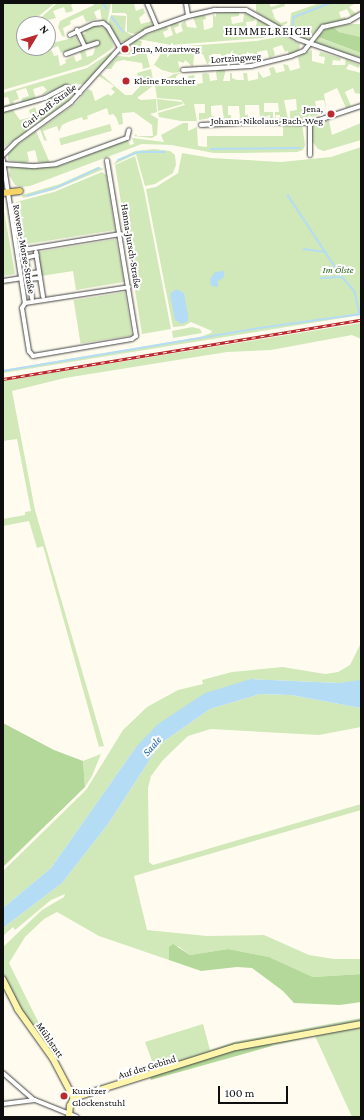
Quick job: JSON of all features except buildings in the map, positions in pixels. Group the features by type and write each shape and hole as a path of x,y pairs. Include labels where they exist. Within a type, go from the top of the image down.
{"main road":[{"path":"5,193 20,191"}],"street":[{"path":"147,3 157,27"},
{"path":"186,3 188,16"},
{"name":"Carl-Orff-Straße","path":"3,155 12,145 80,93 120,48 135,37 188,16 236,6 255,13 309,44 361,61"},
{"path":"361,14 356,18 361,20"},
{"name":"Lortzingweg","path":"183,70 264,64 296,54 309,44 323,27 356,18"},
{"path":"70,35 77,30 103,23 108,27 120,48"},
{"path":"77,30 84,47"},
{"path":"66,54 97,43"},
{"path":"3,110 45,98 66,87 80,93"},
{"path":"202,125 260,122 310,124 361,106"},
{"path":"310,124 310,155"},
{"path":"3,164 35,166 56,164 127,138 129,130"},
{"path":"3,160 5,193"},
{"name":"Hanna-Jursch-Straße","path":"30,354 34,356 124,341 136,336 121,234 106,160"},
{"name":"Rowena-Morse-Straße","path":"5,193 26,303 22,308 30,354"},
{"path":"17,251 121,234"},
{"path":"32,298 25,256 36,254 44,296"},
{"path":"27,273 40,272"},
{"path":"3,281 21,278"},
{"path":"29,280 40,278"},
{"path":"26,303 129,287"},
{"name":"Mühlstatt","path":"3,979 18,1009 52,1058 74,1098"},
{"name":"Auf der Gebind","path":"74,1098 225,1050 361,1024"},
{"path":"3,1073 35,1100 77,1117"},
{"path":"69,1115 74,1098"},
{"path":"3,1104 35,1100"}],"green space":[{"path":"3,3 55,3 39,16 16,16 16,56 58,55 60,66 66,63 65,60 74,56 76,62 82,59 80,52 85,50 87,57 93,55 96,45 86,45 81,35 86,33 84,30 96,25 107,29 114,47 88,65 3,90"},
{"path":"57,3 75,3 71,5 73,11 66,13 64,7 53,11 55,16 43,16"},
{"path":"92,3 111,3 107,23 102,21 100,9 94,12 97,19 86,22 83,15 70,21 71,24 63,28 65,37 62,36 58,27 60,21 94,5"},
{"path":"112,3 137,3 134,4 136,11 143,8 145,13 139,18 141,24 152,21 152,26 135,34 127,32 127,15 125,13 112,13"},
{"path":"256,3 269,3 271,7 284,3 285,6 272,10 275,19 281,23 287,21 287,23 281,27 256,12"},
{"path":"320,3 356,3 349,7 356,14 351,17 347,9 339,12 341,18 345,17 346,19 322,25 307,40 285,30 290,25 291,13"},
{"path":"239,12 239,16 231,17 232,24 243,22 244,13 255,17 254,21 246,22 247,30 255,29 258,18 281,34 262,38 171,45 138,39 167,26 168,30 163,32 165,38 173,35 170,25 178,22 179,26 174,28 176,34 183,31 181,25 185,20 187,27 197,28 193,17 205,15 206,19 203,20 204,30 208,29 213,27 213,14 216,17 216,13"},
{"path":"111,15 126,16 125,31 133,36 124,42 118,41 108,24"},
{"path":"361,24 361,37 339,32 333,27"},
{"path":"333,27 339,32 361,37 361,53 318,37 325,30"},
{"path":"284,36 300,44 299,51 289,55 288,51 285,52 282,45 273,48 275,55 269,58 267,50 257,52 259,60 253,61 253,53 242,54 243,62 239,61 237,54 226,54 226,61 222,61 221,54 212,54 211,61 207,64 203,54 194,55 193,67 185,60 184,63 178,61 180,72 173,73 162,70 154,65 160,55 171,47 256,41"},
{"path":"77,37 80,48 61,53 58,46 56,47 56,42"},
{"path":"317,37 361,53 361,58 321,45 316,42"},
{"path":"136,40 142,41 141,46 146,50 128,55 118,54"},
{"path":"312,50 312,61 324,64 325,57 319,56 320,52 341,58 340,61 333,60 332,65 345,65 346,59 360,65 359,68 349,64 346,69 361,73 361,94 355,93 353,88 345,92 351,106 346,108 337,88 324,94 327,114 324,100 315,101 318,115 308,118 290,118 290,111 297,110 296,99 284,100 288,119 280,119 280,115 276,115 275,119 275,112 279,112 278,103 264,103 264,112 273,112 273,119 270,119 270,115 260,119 259,105 245,105 245,115 248,115 248,119 240,119 239,106 228,106 228,115 231,115 231,120 224,120 222,105 211,106 211,115 215,117 199,120 199,113 205,113 205,104 194,104 197,121 181,121 159,117 158,113 185,105 181,100 157,98 155,85 174,74 181,73 176,76 176,79 181,78 183,84 189,82 188,76 194,75 196,84 203,83 202,74 209,74 210,81 217,80 216,72 219,69 226,69 223,81 230,81 230,73 232,73 232,78 244,80 243,73 247,73 248,81 258,79 258,71 263,78 271,75 269,68 274,67 276,73 285,71 283,64 288,65 290,71 300,68 298,57"},
{"path":"146,52 150,67 143,69 142,63 123,60 116,62 111,69 106,69 117,56 129,57"},
{"path":"110,53 113,53 85,84 66,85 40,96 47,90 43,86 33,89 36,99 21,104 22,98 29,96 26,88 16,91 19,99 13,101 15,106 3,108 3,106 10,104 8,97 3,98 3,93 87,68"},
{"path":"151,69 154,85 137,98 141,100 156,99 157,112 150,114 158,119 157,135 152,138 134,136 136,134 137,136 153,136 152,125 134,112 122,113 123,124 119,125 113,114 109,115 107,108 87,116 88,119 83,120 82,117 62,125 59,132 57,126 43,131 47,141 44,140 40,129 76,103 88,89 92,91 95,101 108,94 111,96 115,92 111,89 114,86 99,76 101,74 125,95 132,95 141,85 136,80 139,79 137,73"},
{"path":"65,90 73,94 68,101 3,148 3,112 13,110 20,120 31,117 29,110 35,107 37,114 49,110 47,98"},
{"path":"157,99 182,102 183,104 158,111"},
{"path":"329,121 332,135 361,123 361,140 324,151 318,149 312,141 312,128 316,123"},
{"path":"183,123 188,123 188,131 197,127 198,146 207,147 207,136 283,136 283,123 302,124 305,145 303,150 297,152 214,153 171,145 142,144 30,186 21,187 15,185 9,175 10,167 60,166 128,140 130,145 134,144 132,138 164,142 161,135"},
{"path":"110,124 112,131 61,145 59,139"},
{"path":"36,131 50,163 38,162 35,150 27,152 29,161 25,163 8,160 8,152"},
{"name":"Im Ölste","path":"361,147 361,315 3,373 3,370 200,337 211,333 212,331 191,322 184,326 173,327 146,189 156,187 178,173 182,153 211,158 281,162 331,157"},
{"path":"154,149 170,151 175,155 176,165 173,173 155,184 145,186 136,154 113,165 117,160 135,151"},
{"path":"135,156 144,190 171,329 142,334 115,165"},
{"path":"98,167 104,169 54,190 23,198 22,195 60,184"},
{"path":"102,172 106,175 115,230 21,245 16,202 54,192"},
{"path":"3,205 15,274 3,276"},
{"path":"116,239 124,282 76,290 73,271 41,276 38,252"},
{"path":"125,292 132,335 81,344 74,300"},
{"path":"361,323 361,339 352,335 271,350 227,352 65,378 12,391 35,510 104,746 99,747 43,546 37,548 29,521 3,526 3,519 25,515 25,512 31,511 17,439 3,441 3,381"},
{"path":"192,327 200,329 202,333 173,338 172,331"},
{"path":"361,643 361,680 359,682 339,683 251,679 136,747 51,868 3,908 3,871 86,790 123,730 147,707 178,690 203,684 202,680 232,672 283,667 325,674 338,672 350,665"},
{"path":"260,694 291,695 361,708 361,727 319,735 211,729 188,736 163,760 151,776 148,788 149,862 153,865 361,804 361,810 134,876 147,930 207,936 264,935 309,955 334,959 361,959 361,974 313,977 269,957 228,949 190,955 178,946 169,960 99,936 57,912 44,919 25,937 9,963 61,1068 20,1007 3,973 3,947 42,910 64,897 65,894 51,900 15,930 13,927 3,936 3,928 62,883 108,824 160,744 210,709"},
{"path":"3,723 54,750 83,761 85,787 3,867"},
{"path":"101,754 92,776 85,787 83,761"},
{"path":"173,944 190,955 228,949 269,957 313,977 361,974 361,1002 340,1005 294,1003 283,991 252,968 237,967 201,971 169,960 169,947"},
{"path":"361,1018 361,1117 352,1117 315,1036 272,1046 269,1042 210,1057 157,1075 145,1042 203,1024 210,1050 234,1042"},
{"path":"269,1042 272,1046 151,1080 150,1077 210,1057"}],"water":[{"path":"224,271 224,277 218,281 218,287 211,286 210,279 215,272"},
{"path":"176,289 184,293 188,316 188,321 182,324 175,320 170,294"},
{"name":"Saale","path":"251,679 339,683 361,680 361,708 291,695 260,694 210,709 160,744 108,824 62,883 3,928 3,908 51,868 136,747 158,724 205,693"}],"waterway":[{"path":"103,3 107,9"},
{"path":"292,29 294,17 331,3"},
{"path":"112,17 123,31"},
{"path":"211,149 300,148"},
{"path":"118,160 139,152 165,152"},
{"path":"27,196 58,187 99,168"},
{"path":"288,195 336,268"},
{"path":"304,249 326,252"},
{"path":"340,274 355,292 360,313"},
{"path":"321,278 341,277"},
{"path":"3,371 253,329 361,314"}],"railway":[{"path":"3,379 361,320"}],"place":[{"name":"Jena, Mozartweg","path":"125,49"},
{"name":"Kleine Forscher","path":"126,81"},
{"name":"Jena, Johann-Nikolaus-Bach-Weg","path":"331,114"},
{"name":"Kunitzer Glockenstuhl","path":"64,1096"}],"district":[{"name":"HIMMELREICH","path":"268,32"}]}
